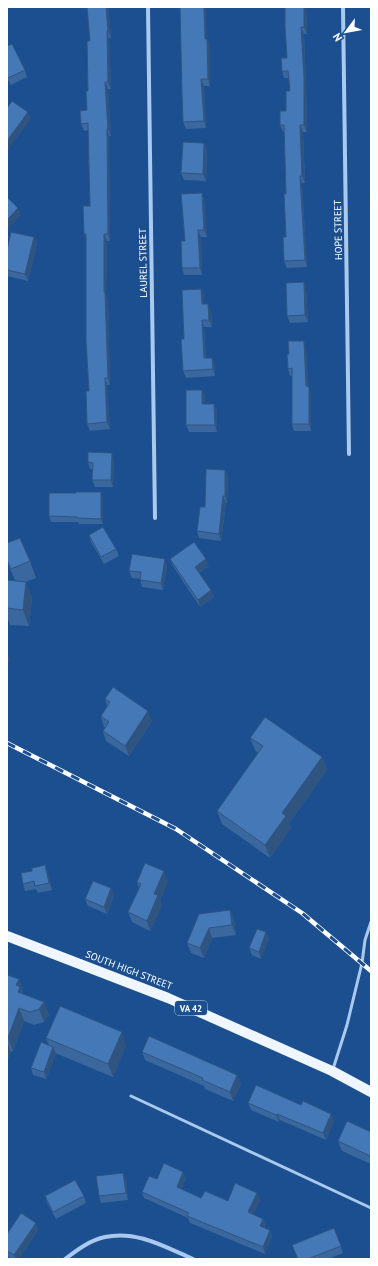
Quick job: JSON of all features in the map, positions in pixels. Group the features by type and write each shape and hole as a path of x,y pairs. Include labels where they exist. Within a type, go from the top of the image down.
{"main road":[{"name":"SOUTH HIGH STREET","path":"7,936 168,998 332,1071 371,1092"}],"street":[{"name":"LAUREL STREET","path":"148,7 155,518"},
{"name":"HOPE STREET","path":"343,7 349,454"},
{"path":"65,1259 82,1247 104,1237 127,1235 152,1241 193,1259"}],"lane":[{"path":"332,1071 347,1025 371,922"},
{"path":"131,1096 371,1208"}],"building":[{"path":"87,7 106,7 108,31 108,82 105,82 108,129 108,234 104,234 104,292 108,378 105,378 107,422 87,424 86,391 89,391 86,340 86,234 84,234 83,206 90,206 88,123 81,124 80,111 87,110 87,41 90,41"},
{"path":"180,7 204,7 205,39 207,39 208,79 201,79 204,121 183,122"},
{"path":"285,7 304,7 304,27 301,27 304,76 304,125 300,125 302,176 300,176 305,260 284,261 283,237 286,237 284,194 286,194 284,125 280,125 280,111 286,111 286,91 290,91 288,71 282,71 281,58 287,58"},
{"path":"12,44 25,70 8,78 7,46"},
{"path":"12,101 28,112 7,141 7,108"},
{"path":"183,142 204,143 203,174 181,173"},
{"path":"202,193 204,230 198,230 200,268 182,268 181,241 185,241 181,194"},
{"path":"7,197 18,208 7,220"},
{"path":"11,232 34,237 25,274 7,270 7,250"},
{"path":"304,282 305,315 287,316 286,283"},
{"path":"201,289 202,304 208,304 209,320 202,320 204,358 212,358 213,369 183,371 181,339 184,339 182,290"},
{"path":"288,341 304,341 306,386 309,387 309,424 292,424 292,368 288,369"},
{"path":"186,390 202,390 202,404 214,404 215,425 186,425"},
{"path":"88,452 112,453 111,480 92,480 93,463 88,462"},
{"path":"206,469 225,470 225,496 223,496 219,534 197,531 200,507 205,507"},
{"path":"101,492 101,519 49,516 49,493"},
{"path":"103,527 116,549 101,557 89,535"},
{"path":"20,538 30,561 11,569 7,560 7,543"},
{"path":"194,542 206,559 195,567 211,590 198,600 170,559"},
{"path":"132,554 165,559 161,583 140,580 141,572 129,571"},
{"path":"7,580 26,582 23,610 7,608"},
{"path":"113,687 148,711 125,746 103,731 109,722 101,716 110,702 105,699"},
{"path":"265,717 322,757 282,813 286,816 265,845 217,811 263,746 250,738"},
{"path":"145,863 164,871 154,894 158,895 147,921 128,912 141,884 137,882"},
{"path":"45,865 49,883 35,886 34,881 23,884 21,873 32,871 32,868"},
{"path":"93,881 111,888 104,907 85,899"},
{"path":"230,910 232,925 209,928 200,948 187,943 199,914"},
{"path":"257,929 266,932 259,952 249,948"},
{"path":"7,975 19,979 16,985 20,987 18,992 44,1002 39,1009 30,1012 19,1008 7,1039"},
{"path":"60,1006 122,1032 108,1064 46,1038"},
{"path":"149,1036 237,1075 230,1092 202,1080 203,1078 142,1052"},
{"path":"41,1042 53,1047 44,1072 31,1068"},
{"path":"256,1085 301,1105 303,1101 331,1114 323,1133 248,1103"},
{"path":"347,1121 371,1132 370,1156 338,1141"},
{"path":"164,1163 183,1172 177,1187 201,1198 205,1191 228,1201 235,1183 257,1193 248,1212 263,1219 260,1226 270,1230 263,1247 187,1216 189,1213 142,1192 149,1176 157,1179"},
{"path":"123,1173 126,1193 99,1196 96,1176"},
{"path":"75,1180 84,1196 53,1212 45,1196"},
{"path":"21,1213 36,1223 14,1255 7,1251 7,1234"},
{"path":"334,1228 341,1246 308,1259 298,1259 292,1245"}],"railway":[{"path":"7,743 176,829 302,913 371,971"}]}
